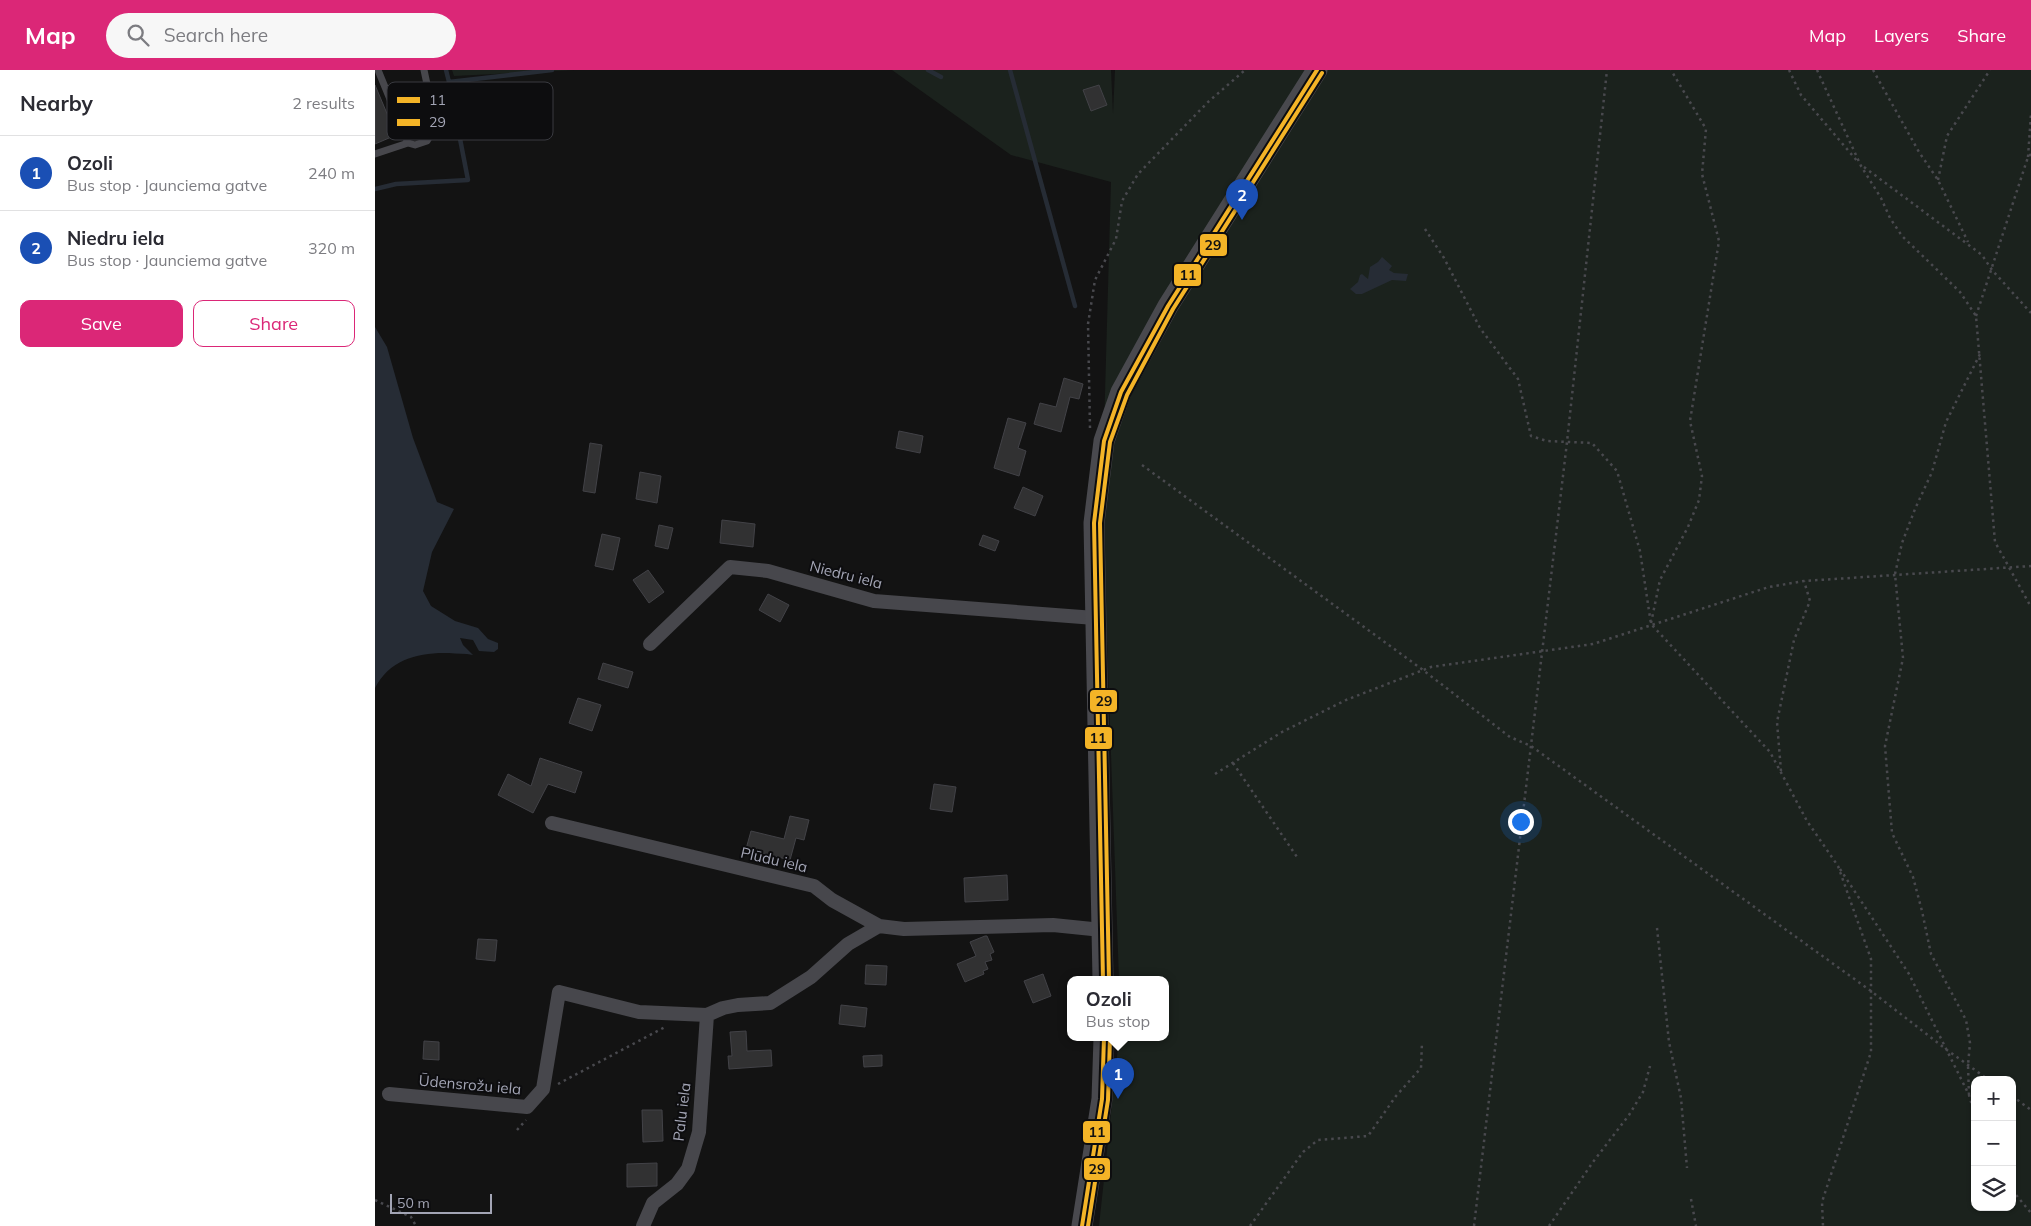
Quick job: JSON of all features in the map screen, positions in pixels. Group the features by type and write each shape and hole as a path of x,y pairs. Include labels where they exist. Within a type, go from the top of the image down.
{"main road":[{"path":"1103,976 1095,618 1095,523 1104,441 1121,392 1168,306 1317,70"},
{"path":"1082,1226 1102,1099 1104,1041"}],"street":[{"name":"Niedru iela","path":"650,644 730,567 768,571 875,601 1095,618"},
{"name":"Plūdu iela","path":"552,823 815,886 832,900 879,926 904,929 1053,925 1102,930"},
{"name":"Ūdensrožu iela","path":"389,1094 527,1107 543,1089 559,992 639,1012 707,1015 723,1008 738,1005 770,1004 811,977 848,944 879,926"},
{"name":"Palu iela","path":"643,1226 653,1203 677,1184 688,1169 699,1132 707,1015"}],"lane":[{"path":"378,70 387,92"},
{"path":"375,154 408,142 415,145 428,140"}],"path":[{"path":"1090,432 1087,324 1095,280 1116,238 1122,201 1139,174 1208,102 1245,70"},
{"path":"1474,1226 1567,442 1607,70"},
{"path":"1651,624 1661,580 1688,527 1699,500 1702,476 1690,421 1719,241 1702,174 1706,129 1671,70"},
{"path":"1789,70 1801,96 1861,166 1969,243 1982,255 1992,270 2031,313"},
{"path":"1817,70 1861,166 1881,198 1889,218 1902,236 1960,292 1976,316"},
{"path":"1873,70 1919,152 1938,180 1969,243"},
{"path":"1938,180 1947,136 1990,70"},
{"path":"2031,114 2030,156 1976,316 1995,542 2031,607"},
{"path":"1425,229 1444,258 1480,328 1518,379 1531,436 1547,441 1591,443 1617,471 1640,552 1651,624 1770,752 1807,821 1909,974 1971,1102"},
{"path":"1969,1095 1968,1065 1970,1043 1966,1020 1931,954 1923,911 1913,878 1892,833 1885,746 1903,658 1895,574 1902,543 1932,472 1946,422 1980,354"},
{"path":"1142,465 1423,670 1510,737 1531,746 1871,991 1983,1076"},
{"path":"1215,774 1283,732 1338,704 1423,670 1449,664 1593,644 1769,587 1805,581 2007,566 2031,566"},
{"path":"1781,772 1777,722 1795,640 1810,601 1805,581"},
{"path":"1233,763 1297,857"},
{"path":"1823,1226 1822,1202 1871,1052 1871,959 1838,866"},
{"path":"1657,928 1669,1042 1681,1098 1687,1168"},
{"path":"554,1089 560,1082 639,1043 689,1014"},
{"path":"1250,1226 1303,1152 1318,1140 1368,1136 1395,1096 1421,1068 1422,1042"},
{"path":"1549,1226 1593,1162 1629,1115 1643,1092 1650,1066"},
{"path":"2016,1099 2031,1110"},
{"path":"517,1130 530,1116"},
{"path":"2016,1195 2031,1213"},
{"path":"375,1200 411,1217 415,1226"},
{"path":"1691,1200 1696,1226"}],"shaded area":[{"path":"452,70 574,70 454,76"},
{"path":"892,70 1111,70 1113,114 1115,70 2031,70 2031,1226 1099,1226 1119,1041 1169,1041 1169,976 1119,976 1102,500 1111,182 1011,155"},
{"path":"1382,257 1392,266 1389,270 1394,273 1408,274 1406,281 1392,280 1362,294 1356,294 1350,289 1358,282 1360,275 1362,274 1368,279 1370,267"},
{"path":"375,327 387,347 413,438 437,502 454,509 432,552 423,591 431,606 455,621 478,628 488,639 498,643 498,649 494,652 479,651 473,640 460,638 463,645 473,655 438,653 406,659 389,670 375,688"}],"building":[{"path":"375,85 387,114 387,139 375,144"},
{"path":"1099,85 1107,105 1091,111 1083,90"},
{"path":"1064,378 1083,384 1079,399 1070,397 1061,432 1034,424 1040,403 1056,407"},
{"path":"1008,418 1026,423 1018,448 1026,451 1019,476 994,468"},
{"path":"899,431 923,436 920,453 896,448"},
{"path":"590,443 602,445 595,493 583,491"},
{"path":"640,472 661,476 657,503 636,499"},
{"path":"1023,487 1043,496 1035,516 1014,508"},
{"path":"722,520 755,524 753,547 720,543"},
{"path":"659,525 673,528 668,549 655,546"},
{"path":"602,534 620,538 613,570 595,566"},
{"path":"983,535 999,541 995,551 979,545"},
{"path":"648,570 664,592 649,603 633,580"},
{"path":"768,594 789,605 780,622 759,610"},
{"path":"603,663 633,672 628,688 598,679"},
{"path":"578,698 601,705 592,731 569,723"},
{"path":"540,758 582,772 575,793 548,784 533,813 498,795 508,774 531,786"},
{"path":"934,784 956,787 952,812 930,809"},
{"path":"790,816 809,820 804,840 796,838 790,860 746,849 751,831 784,839"},
{"path":"1007,875 1008,900 965,902 964,878"},
{"path":"987,936 994,952 990,954 992,960 985,962 988,969 983,971 984,974 965,982 957,964 976,956 970,942"},
{"path":"478,939 497,940 495,961 476,959"},
{"path":"866,965 887,966 886,985 865,984"},
{"path":"1043,974 1051,996 1033,1003 1024,981"},
{"path":"841,1005 867,1008 865,1027 839,1024"},
{"path":"746,1031 747,1051 771,1050 772,1066 729,1069 728,1056 732,1056 730,1032"},
{"path":"424,1041 439,1042 439,1060 423,1059"},
{"path":"882,1055 882,1066 864,1067 863,1056"},
{"path":"642,1110 662,1110 663,1141 643,1142"},
{"path":"657,1163 657,1186 627,1187 627,1164"}],"waterway":[{"path":"446,70 449,82"},
{"path":"449,82 552,70"},
{"path":"928,70 941,77"},
{"path":"1010,70 1075,306"},
{"path":"375,189 396,184 468,180 460,140"}],"transit line":[{"name":"11","path":"1103,976 1094,523 1104,441 1121,392 1168,306 1317,70"},
{"name":"29","path":"1109,976 1100,523 1110,442 1127,395 1173,309 1322,73"},
{"name":"11","path":"1082,1226 1102,1099 1104,1041"},
{"name":"29","path":"1088,1226 1108,1100 1110,1041"}],"place":[{"name":"Niedru iela","path":"1242,220"},
{"name":"Ozoli","path":"1118,1099"}]}
